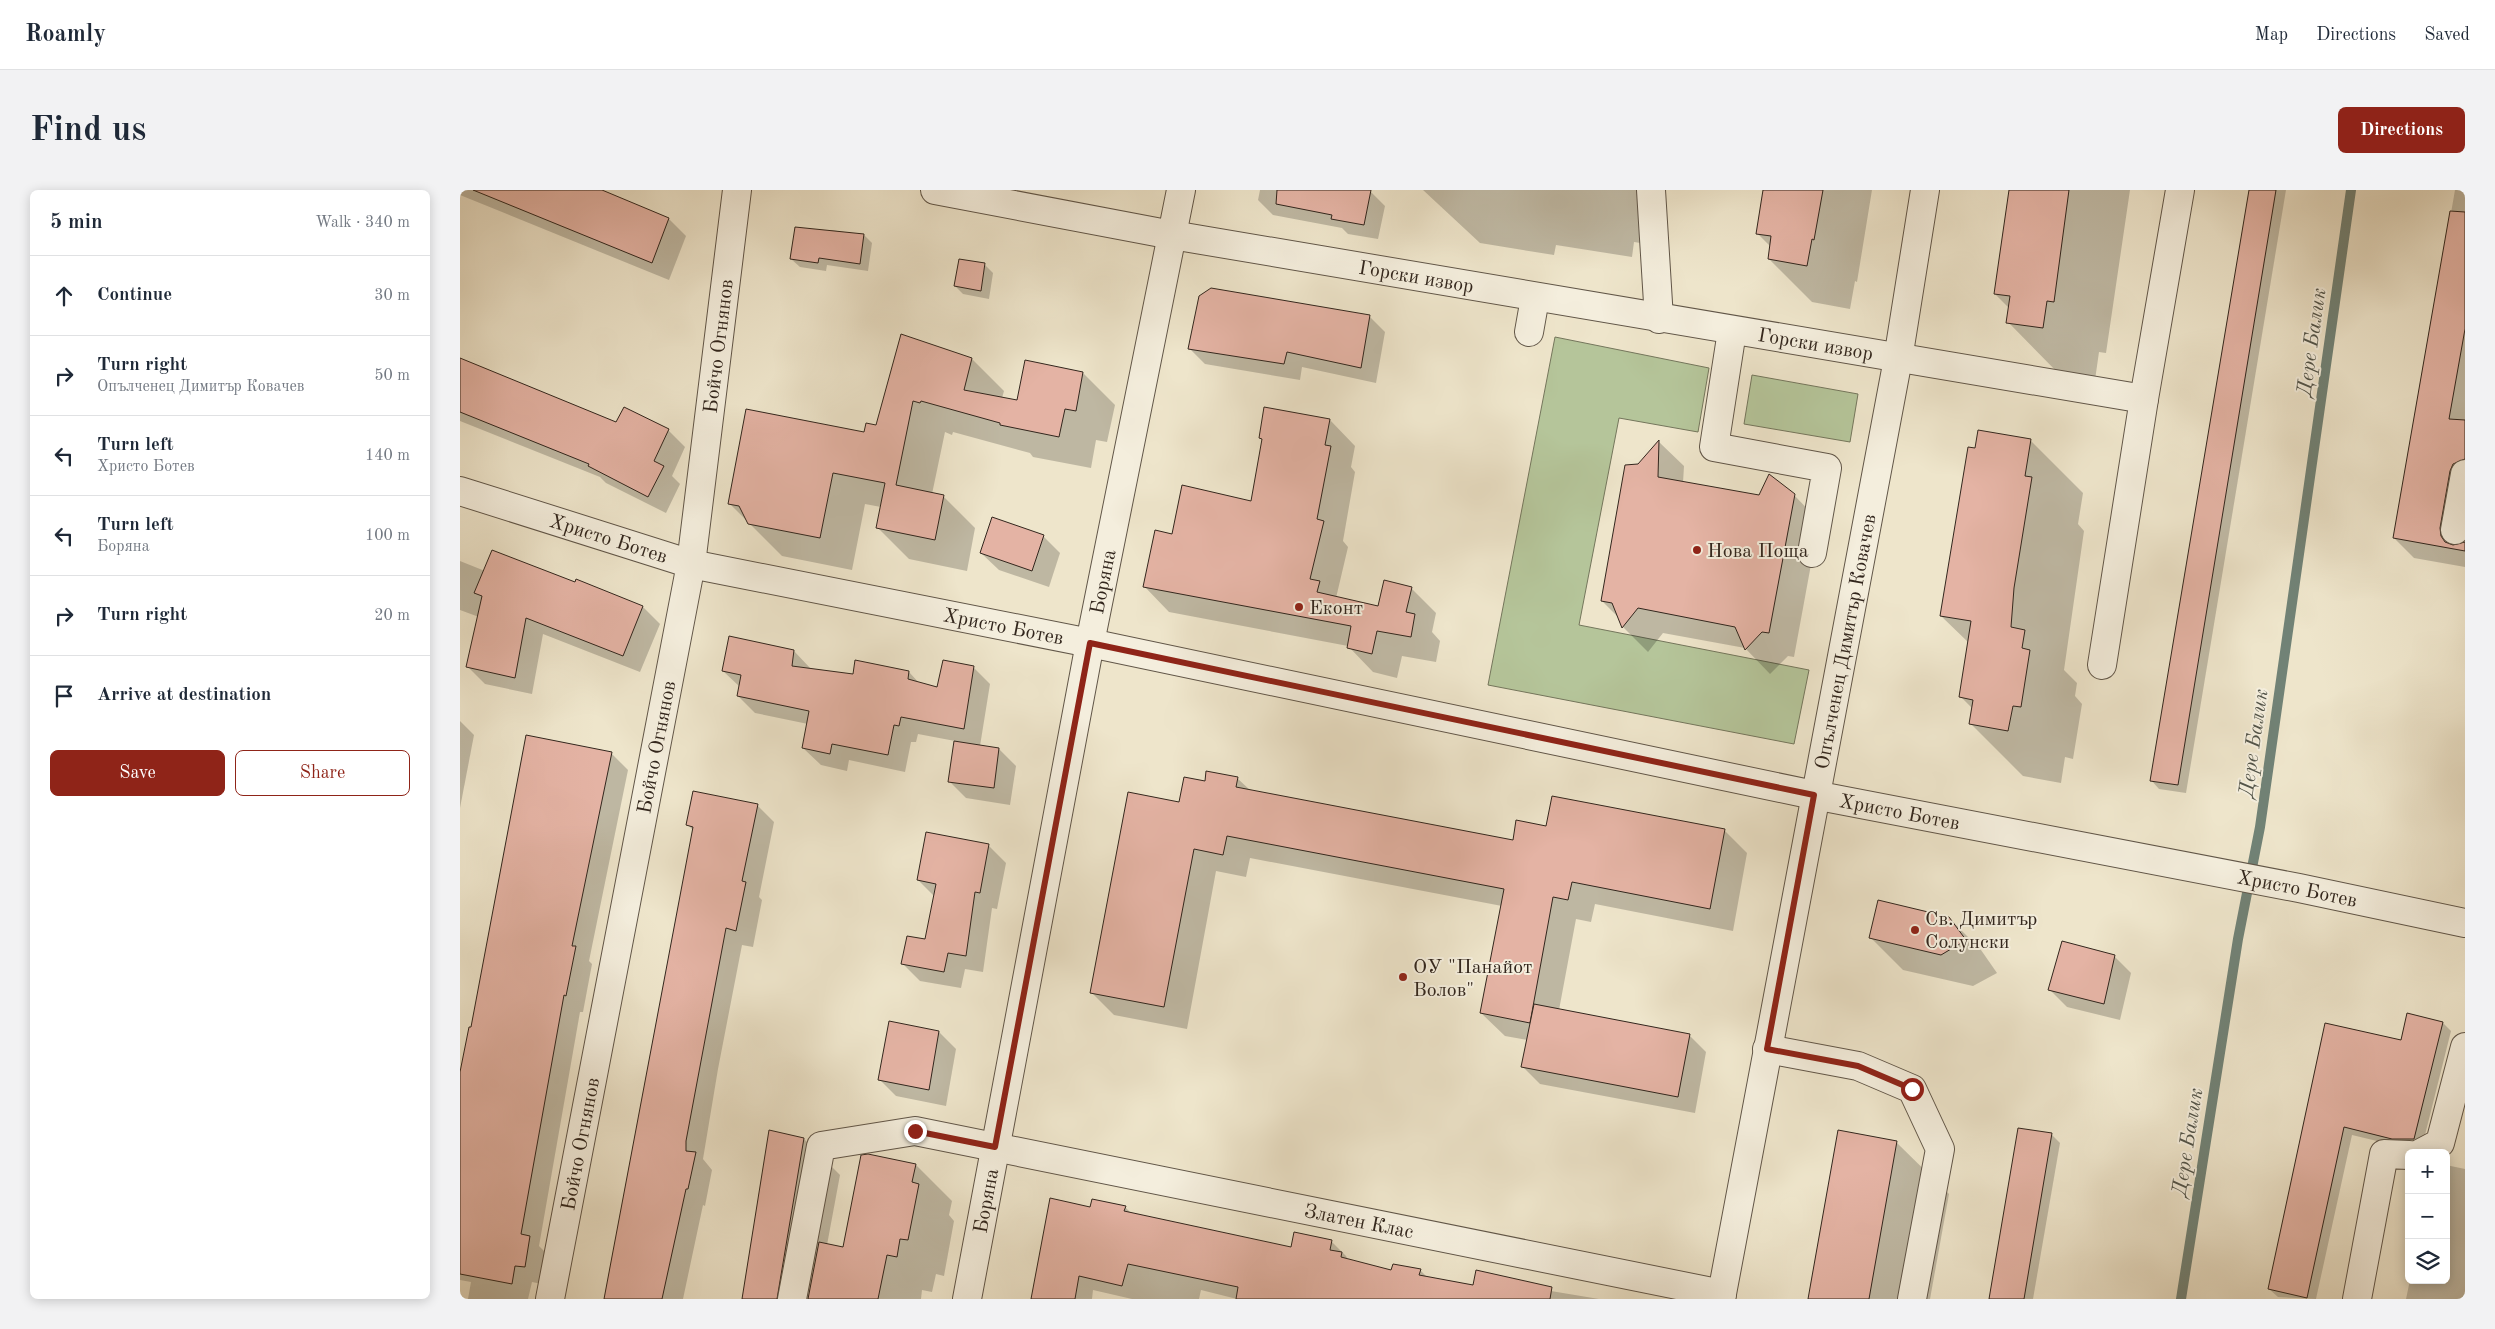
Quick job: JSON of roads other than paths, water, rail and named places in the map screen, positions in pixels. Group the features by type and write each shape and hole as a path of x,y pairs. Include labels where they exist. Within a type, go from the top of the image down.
{"street":[{"name":"Бойчо Огнянов","path":"550,1299 691,564 736,190"},
{"name":"Горски извор","path":"935,190 1172,236 2144,399"},
{"name":"Боряна","path":"967,1299 1090,643 1181,190"},
{"path":"1651,190 1659,319"},
{"name":"Опълченец Димитър Ковачев","path":"1721,1296 1814,795 1898,359 1925,190"},
{"path":"2102,665 2144,399 2180,190"},
{"path":"1529,332 1535,298"},
{"path":"1732,331 1714,447 1827,468 1812,553"},
{"path":"2454,530 2465,474"},
{"name":"Христо Ботев","path":"460,491 691,564 1090,643 1814,795 2299,888 2465,923"},
{"path":"2429,1149 2440,1143 2465,1047"},
{"path":"1767,1049 1858,1066 1912,1089 1940,1149 1912,1299"},
{"name":"Златен Клас","path":"792,1299 822,1146 915,1131 1721,1296"},
{"path":"2357,1299 2384,1154 2405,1155"}],"waterway":[{"name":"Дере Балик","path":"2181,1299 2238,939 2260,827 2351,190"}],"place":[{"name":"Нова Поща","path":"1697,550"},
{"name":"Еконт","path":"1299,607"},
{"name":"Св. Димитър Солунски","path":"1915,930"},
{"name":"ОУ \"Панайот Волов\"","path":"1403,977"}]}
